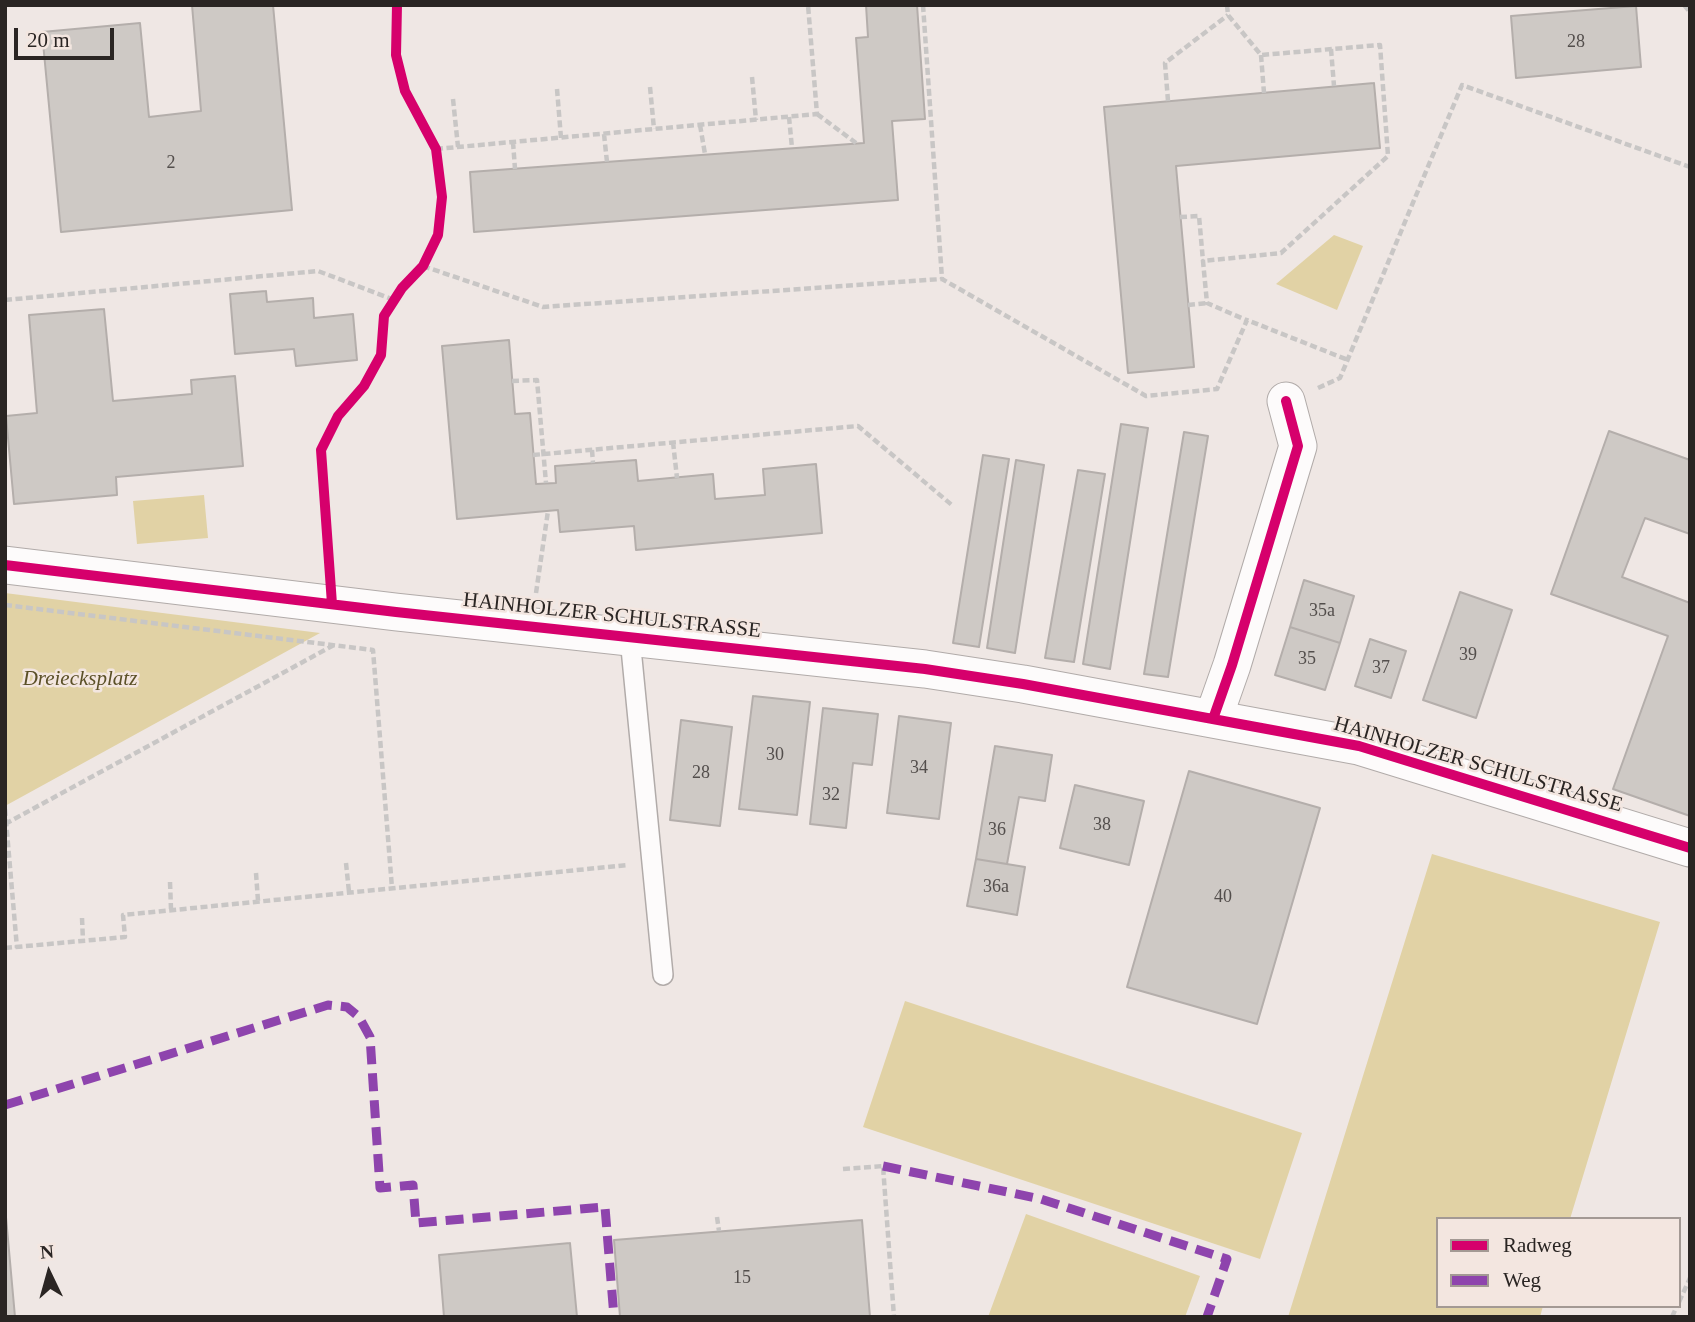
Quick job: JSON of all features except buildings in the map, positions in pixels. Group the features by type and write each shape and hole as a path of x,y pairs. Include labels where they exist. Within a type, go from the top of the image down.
{"street":[{"path":"1213,719 1298,446 1286,401"},
{"name":"HAINHOLZER SCHULSTRASSE","path":"5,565 531,627 925,669 1024,684 1359,746 1690,848"}],"lane":[{"path":"630,638 663,975"}],"path":[{"path":"808,5 817,114"},
{"path":"923,5 942,279"},
{"path":"1227,5 1228,15 1261,55 1264,93"},
{"path":"1684,5 1690,12"},
{"path":"1168,101 1165,63 1228,15"},
{"path":"1203,261 1281,253 1388,156 1380,45 1261,55"},
{"path":"1331,49 1334,86"},
{"path":"752,77 756,120"},
{"path":"1286,401 1340,378 1462,85 1690,167"},
{"path":"650,87 654,129"},
{"path":"557,89 561,138"},
{"path":"453,99 458,147"},
{"path":"436,149 817,114 856,144"},
{"path":"789,117 792,148"},
{"path":"700,125 705,155"},
{"path":"604,134 607,162"},
{"path":"513,142 515,169"},
{"path":"1180,217 1199,216 1207,303"},
{"path":"423,266 543,307 942,279 1146,396 1217,389 1247,320"},
{"path":"5,300 318,271 394,300"},
{"path":"1188,305 1207,303 1348,360"},
{"path":"512,381 537,380 546,483"},
{"path":"533,455 858,426 953,506"},
{"path":"674,442 677,478"},
{"path":"592,450 593,463"},
{"path":"531,627 548,511"},
{"path":"5,605 373,650 392,888"},
{"path":"6,824 335,645"},
{"path":"5,809 17,947"},
{"path":"346,863 349,891"},
{"path":"5,948 125,937 123,915 652,863"},
{"path":"256,873 258,901"},
{"path":"170,882 171,909"},
{"path":"82,918 83,941"},
{"path":"843,1169 883,1166 894,1317"},
{"path":"717,1217 719,1231"},
{"path":"1681,1298 1690,1278"}],"green space":[{"path":"1334,235 1363,246 1337,310 1276,284"},
{"path":"204,495 208,538 137,544 133,501"},
{"name":"Dreiecksplatz","path":"5,593 320,633 5,806"},
{"path":"1432,854 1660,922 1571,1217 1436,1217 1436,1308 1542,1308 1540,1317 1288,1317"},
{"path":"905,1001 1302,1133 1260,1259 863,1127"},
{"path":"1026,1214 1200,1276 1185,1317 988,1317"}],"marked path":[{"path":"5,1105 328,1005 347,1007 359,1017 370,1037 380,1188 413,1185 416,1223 605,1207 614,1317"},
{"path":"883,1166 1041,1199 1227,1259 1207,1317"}],"cycle path":[{"path":"332,604 321,450 338,416 364,386 381,355 384,316 402,288 423,266 438,235 442,197 436,149 405,91 396,55 397,5"},
{"path":"1213,719 1298,446 1286,401"},
{"path":"5,565 396,612 925,669 1023,684 1359,746 1690,848"}]}
